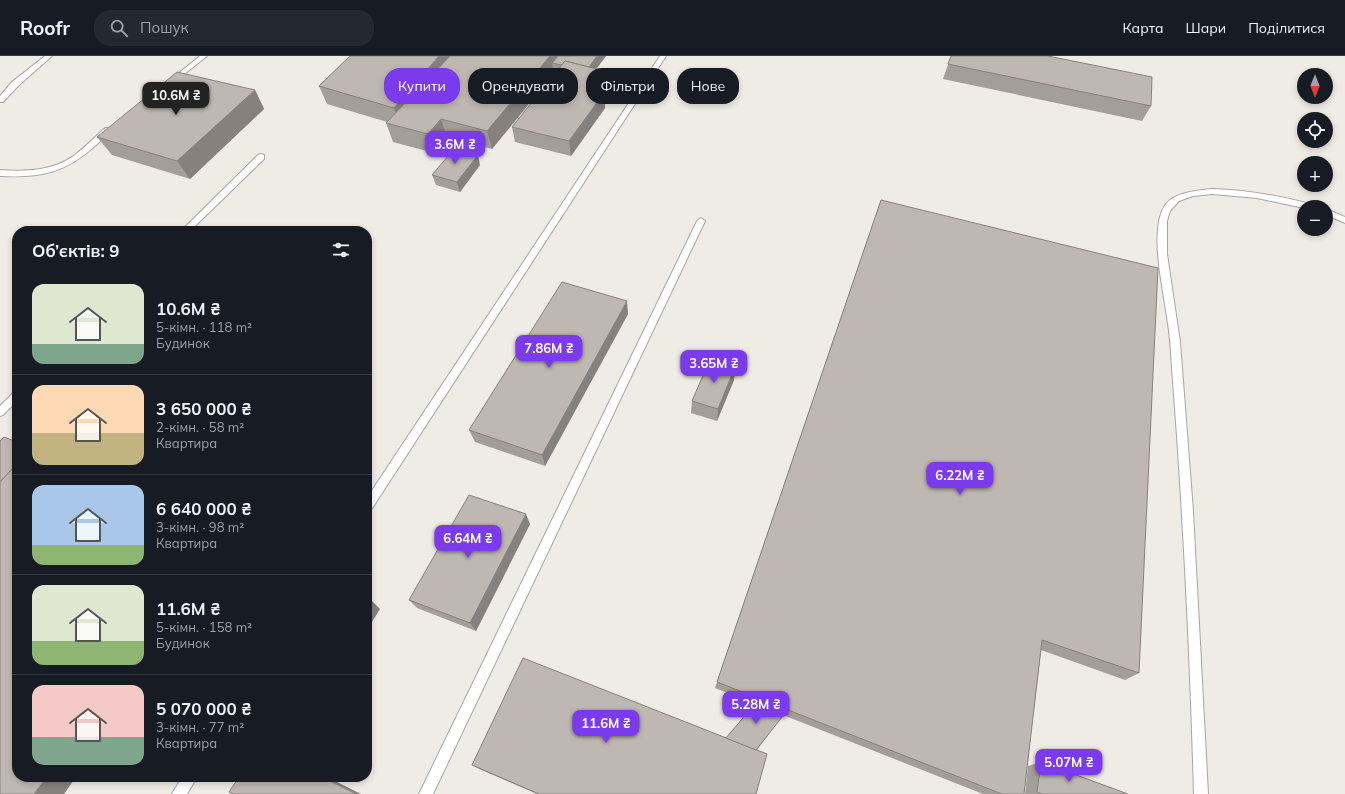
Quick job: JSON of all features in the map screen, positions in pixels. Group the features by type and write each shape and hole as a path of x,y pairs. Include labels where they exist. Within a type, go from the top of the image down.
{"lane":[{"path":"0,100 15,84 49,56"},
{"path":"166,85 204,56"},
{"path":"372,499 663,56"},
{"path":"0,173 38,172 58,167 76,158 116,124"},
{"path":"190,226 260,157"},
{"path":"1201,794 1195,632 1185,460 1174,335 1161,239 1162,222 1166,210 1174,201 1184,195 1199,192 1239,193 1297,204"},
{"path":"1333,215 1345,220"},
{"path":"426,794 701,221"},
{"path":"0,412 12,400"},
{"path":"179,794 187,782"}],"building":[{"path":"350,56 439,56 429,68 384,68 384,104 397,104 394,108 319,86"},
{"path":"450,56 550,56 540,68 468,68 468,104 510,104 487,131 441,119 428,134 386,123 404,104 460,104 460,68 439,68"},
{"path":"558,56 597,56 589,67 565,61 562,65 552,63"},
{"path":"951,56 1048,56 1152,77 1151,106 948,64"},
{"path":"565,61 593,68 586,68 586,104 596,104 569,141 512,127 530,104 578,104 578,68 559,68"},
{"path":"177,72 255,90 177,161 97,137"},
{"path":"454,149 478,155 457,182 432,175"},
{"path":"881,200 1158,268 1139,673 1042,640 1024,794 1002,794 717,682"},
{"path":"562,282 627,301 542,455 469,430"},
{"path":"710,359 735,367 718,409 692,401"},
{"path":"4,437 12,440 12,469 0,482 0,441"},
{"path":"12,469 12,782 43,782 34,794 0,794 0,482"},
{"path":"469,495 526,514 470,623 409,600"},
{"path":"523,658 767,754 756,794 539,794 472,765"},
{"path":"758,700 786,712 756,750 726,738"},
{"path":"1041,762 1128,794 1042,794 1037,792"},
{"path":"236,782 332,782 356,794 233,794 229,792"}]}
